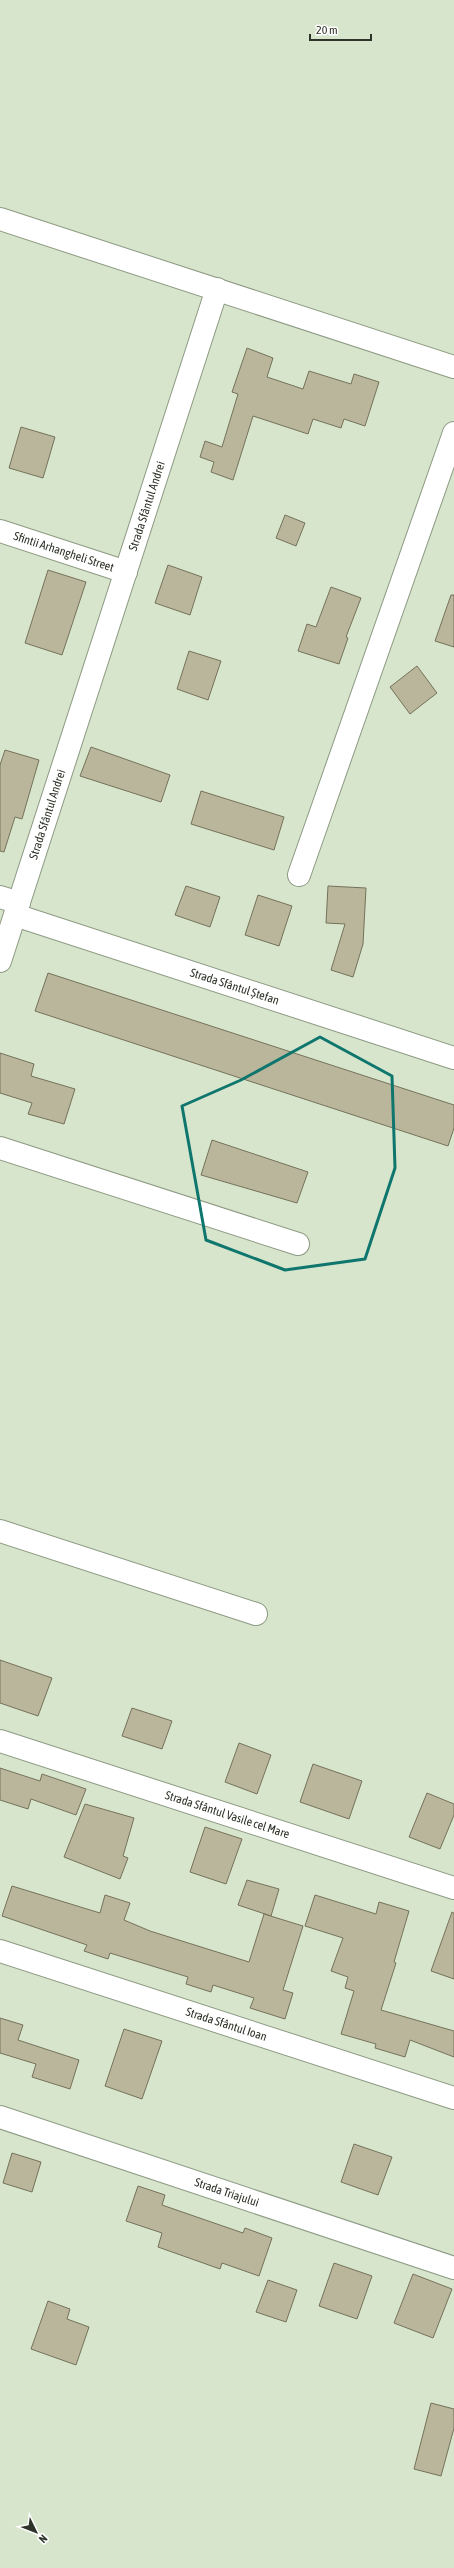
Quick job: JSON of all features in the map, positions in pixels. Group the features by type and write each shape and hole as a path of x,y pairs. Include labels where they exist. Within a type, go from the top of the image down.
{"street":[{"path":"0,219 217,288 454,367"},
{"name":"Strada Sfântul Andrei","path":"0,961 11,905 126,572 217,288"},
{"path":"299,875 454,433"},
{"name":"Sfintii Arhangheli Street","path":"0,531 126,572"},
{"name":"Strada Sfântul Ștefan","path":"11,905 454,1058"},
{"path":"0,1148 298,1244"},
{"path":"0,1531 256,1614"},
{"name":"Strada Sfântul Vasile cel Mare","path":"0,1742 454,1888"},
{"name":"Strada Sfântul Ioan","path":"0,1950 454,2098"},
{"name":"Strada Triajului","path":"0,2117 454,2268"}],"highlighted area":[{"path":"320,1037 392,1076 395,1168 365,1259 285,1270 206,1240 182,1106 241,1080"}],"building":[{"path":"247,348 273,358 267,377 303,389 309,371 351,384 354,374 379,382 365,426 344,419 341,428 313,419 308,434 253,416 233,480 211,472 214,462 200,457 205,441 222,447 238,394 232,392"},
{"path":"21,427 55,437 43,478 9,468"},
{"path":"285,515 305,523 296,546 276,538"},
{"path":"168,565 202,577 190,615 155,603"},
{"path":"48,570 86,582 62,655 25,643"},
{"path":"331,587 361,598 346,637 348,638 339,664 298,651 307,624 316,627"},
{"path":"451,595 454,595 454,647 435,641"},
{"path":"189,651 221,661 208,700 177,689"},
{"path":"417,666 437,693 410,714 390,687"},
{"path":"91,747 170,775 161,802 80,776"},
{"path":"5,750 39,760 22,819 15,817 4,852 0,851 0,765"},
{"path":"201,791 284,817 274,850 191,824"},
{"path":"186,886 220,897 210,927 175,915"},
{"path":"328,886 366,888 363,944 353,977 331,970 345,924 326,923"},
{"path":"258,895 292,906 279,946 245,935"},
{"path":"48,973 454,1105 454,1128 448,1146 35,1011"},
{"path":"0,1053 34,1064 31,1076 75,1089 64,1124 28,1114 32,1103 0,1093"},
{"path":"212,1140 308,1172 297,1203 201,1175"},
{"path":"0,1660 52,1678 38,1716 0,1703"},
{"path":"132,1708 172,1721 162,1749 122,1736"},
{"path":"239,1743 271,1755 257,1794 225,1782"},
{"path":"313,1764 362,1781 349,1819 300,1802"},
{"path":"0,1768 40,1781 42,1774 86,1789 76,1815 31,1799 28,1809 0,1800"},
{"path":"427,1793 454,1804 454,1815 440,1849 409,1837"},
{"path":"85,1804 134,1818 123,1856 128,1858 120,1879 64,1857"},
{"path":"205,1827 242,1839 226,1884 190,1872"},
{"path":"247,1880 279,1889 271,1916 238,1905"},
{"path":"12,1886 100,1913 105,1895 130,1903 124,1920 150,1931 249,1962 264,1914 303,1926 283,1990 293,1993 285,2019 250,2008 254,1998 213,1985 211,1992 186,1984 188,1977 110,1953 108,1959 84,1951 87,1945 2,1916"},
{"path":"315,1895 376,1914 379,1902 409,1911 394,1962 396,1963 381,2010 454,2031 454,2057 410,2040 405,2057 375,2048 376,2044 341,2034 354,1991 345,1988 348,1977 331,1971 343,1938 305,1926"},
{"path":"452,1912 454,1913 454,1979 431,1971"},
{"path":"0,2018 23,2025 18,2040 79,2060 70,2089 32,2077 36,2064 0,2053"},
{"path":"124,2029 162,2041 142,2099 105,2086"},
{"path":"354,2144 392,2157 378,2195 341,2182"},
{"path":"12,2153 41,2162 32,2192 3,2183"},
{"path":"138,2186 165,2195 162,2205 243,2233 245,2228 272,2238 259,2276 222,2263 220,2269 158,2247 162,2233 126,2221"},
{"path":"334,2263 372,2276 357,2319 319,2306"},
{"path":"413,2274 452,2289 433,2338 394,2323"},
{"path":"268,2280 297,2290 286,2322 256,2312"},
{"path":"48,2301 70,2309 67,2319 89,2327 76,2365 31,2349"},
{"path":"431,2403 454,2409 454,2428 441,2476 414,2469"}]}
